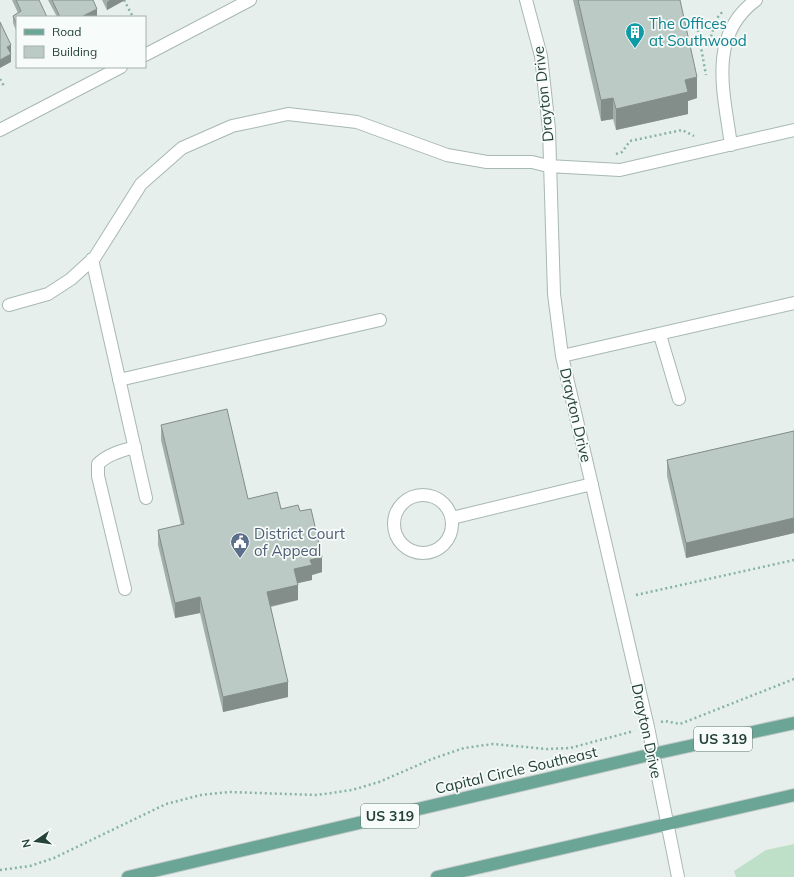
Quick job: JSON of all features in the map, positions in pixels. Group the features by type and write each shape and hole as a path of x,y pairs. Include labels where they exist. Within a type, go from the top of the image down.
{"main road":[{"name":"Capital Circle Southeast","path":"128,877 653,754 794,723"},
{"path":"438,877 667,825 794,794"}],"street":[{"name":"Drayton Drive","path":"526,0 542,56 548,129 548,166 554,294 562,356 648,727 678,877"},
{"path":"731,145 722,73 724,48 729,33 742,11 756,0"},
{"path":"146,54 244,1"},
{"path":"0,130 119,68"},
{"path":"9,305 48,294 71,279 92,259 141,184 182,148 232,126 288,114 357,122 448,155 487,162 532,162 548,166 620,170 794,130"},
{"path":"92,259 146,498"},
{"path":"562,356 794,304"},
{"path":"119,380 380,320"},
{"path":"660,335 679,399"},
{"path":"125,589 98,476 98,464 104,458 115,452 135,447"},
{"path":"452,518 592,484"},
{"path":"422,494 432,496 441,501 448,509 452,518 452,528 449,538 443,546 434,552 424,554 415,553 398,541 394,531 394,519 397,510 404,502 422,494"}],"path":[{"path":"124,0 132,16"},
{"path":"696,20 707,78"},
{"path":"0,79 4,86"},
{"path":"615,154 622,152 630,141 682,130 693,136 700,135"},
{"path":"636,595 794,560"},
{"path":"0,870 30,866 54,858 166,804 201,795 229,792 317,795 352,790 379,782 432,759 464,748 493,744 548,749 570,748 665,721 680,724 794,679"}],"green space":[{"path":"794,844 794,877 736,877 734,871 766,850"}],"building":[{"path":"16,0 39,0 47,16 16,16 16,23 13,16 21,11"},
{"path":"52,0 93,0 97,9 83,16 60,16"},
{"name":"The Offices at Southwood","path":"578,0 680,0 697,77 685,80 688,92 616,109 613,98 601,100"},
{"path":"0,22 11,45 7,47 11,54 0,60"},
{"name":"District Court of Appeal","path":"227,409 248,499 277,492 281,509 298,505 300,511 311,509 322,557 310,560 312,565 294,569 298,585 267,592 288,682 223,697 200,597 175,603 158,530 184,524 161,425"},
{"path":"794,431 794,518 686,543 667,460"}],"place":[{"name":"The Offices at Southwood","path":"635,49"},
{"name":"District Court of Appeal","path":"240,559"}]}
